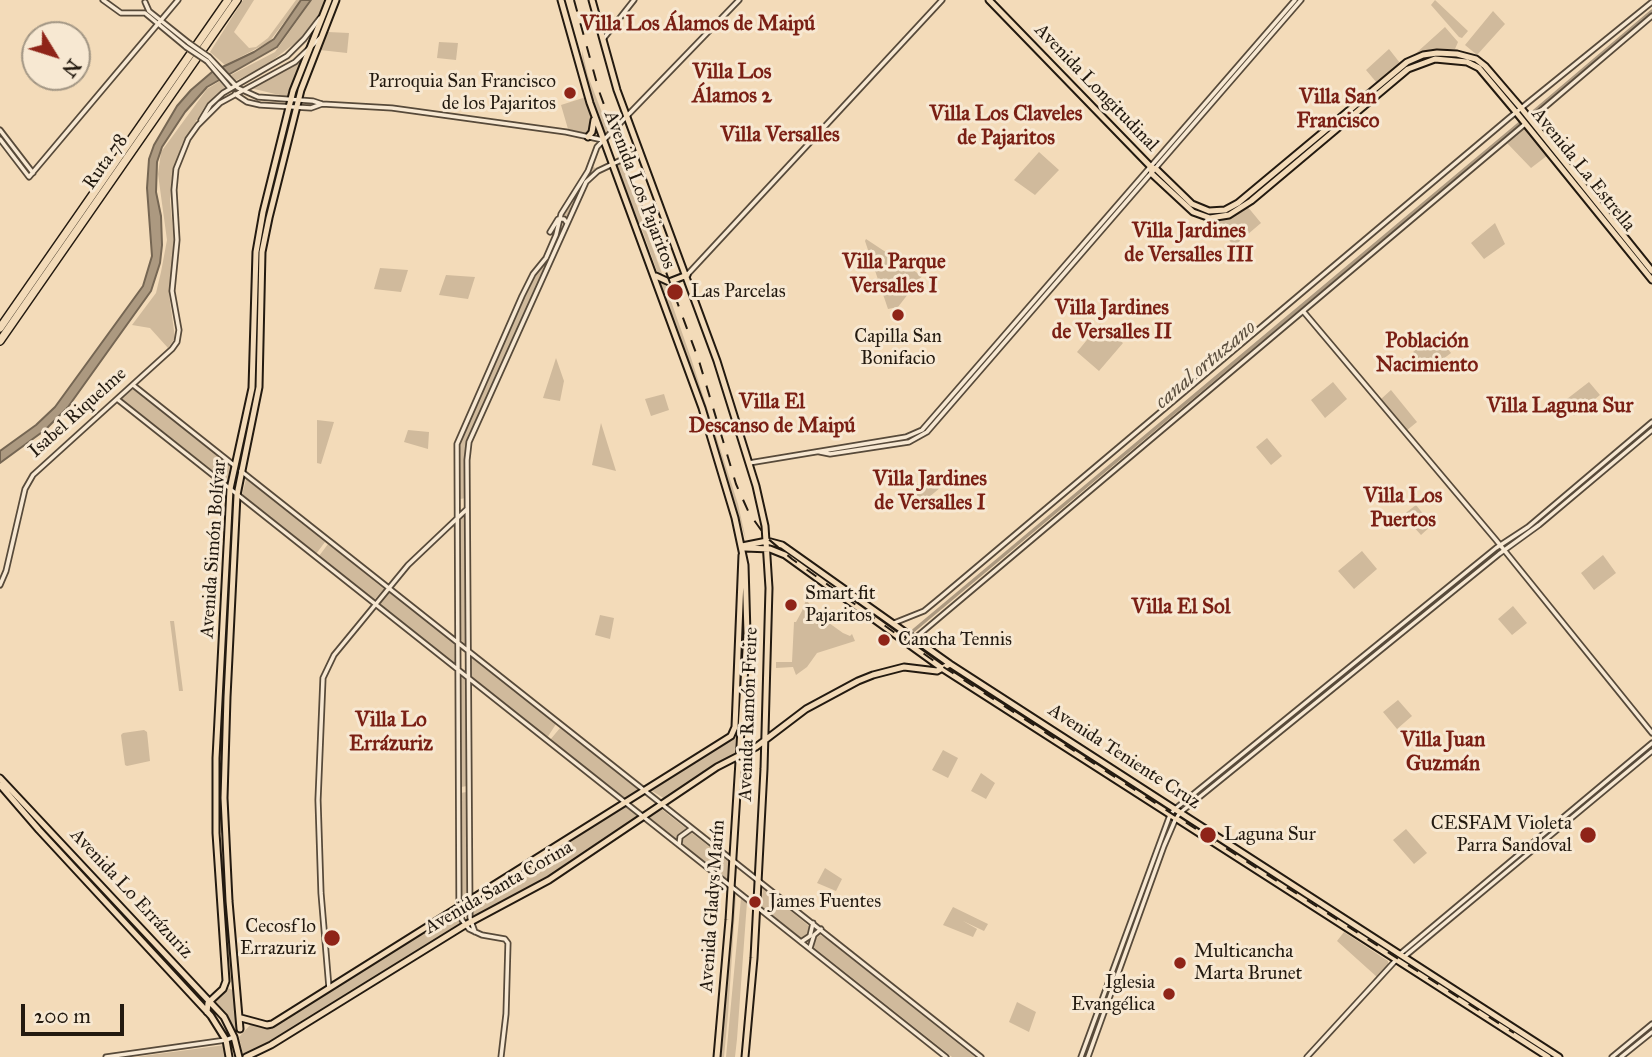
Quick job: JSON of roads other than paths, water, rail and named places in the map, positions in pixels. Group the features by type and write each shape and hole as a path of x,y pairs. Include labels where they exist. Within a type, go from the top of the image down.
{"highway":[{"name":"Ruta 78","path":"0,328 228,0"},
{"name":"Ruta 78","path":"0,341 237,0"}],"main road":[{"name":"Avenida Simón Bolívar","path":"225,984 216,833 216,758 230,489 252,388 256,252 261,218 309,51 329,0"},
{"path":"323,34 336,0"},
{"name":"Avenida Los Pajaritos","path":"561,0 595,117 654,273 718,459 742,548 748,604 738,757"},
{"name":"Avenida Los Pajaritos","path":"592,0 613,79 687,275 749,463 761,506 767,545"},
{"name":"Avenida Longitudinal","path":"989,0 1195,213 1210,218 1230,215 1251,201 1402,73 1430,60 1446,59 1475,65 1519,110"},
{"name":"Avenida Simón Bolívar","path":"240,1029 225,794 237,495 259,387 262,252 294,103 323,34"},
{"name":"Avenida La Estrella","path":"1519,110 1652,271"},
{"path":"588,137 593,131 595,117"},
{"name":"Avenida La Estrella","path":"1528,121 1652,281"},
{"path":"654,273 661,280 669,282 687,275"},
{"name":"Avenida Teniente Cruz","path":"767,545 785,555 943,669 1548,1057"},
{"name":"Avenida Ramón Freire","path":"758,880 765,741 767,545"},
{"name":"Avenida Teniente Cruz","path":"742,548 782,545 950,664 1559,1057"},
{"name":"Avenida Los Pajaritos","path":"733,734 742,548"},
{"path":"943,669 950,664"},
{"name":"Avenida Santa Corina","path":"246,1057 271,1045 467,921 549,880 721,764 765,741 802,712 863,679 904,667 935,671 943,669"},
{"path":"765,731 773,735"},
{"name":"Avenida Santa Corina","path":"241,1018 269,1025 628,805 733,734"},
{"name":"Avenida Gladys Marín","path":"717,1057 738,757"},
{"name":"Avenida Lo Errázuriz","path":"0,778 209,1001 228,1024 238,1051"},
{"name":"Avenida Lo Errázuriz","path":"0,785 207,1012 228,1048"},
{"path":"745,1057 758,880"},
{"path":"207,1012 209,1001 235,977"},
{"path":"225,984 237,992"},
{"path":"198,989 218,992"},
{"name":"Avenida Santa Corina","path":"240,1029 251,1021"},
{"path":"234,1037 240,1029"}],"street":[{"path":"103,0 119,12 143,12 160,22"},
{"path":"31,175 178,0"},
{"path":"603,39 634,0"},
{"path":"550,232 603,139 738,0"},
{"path":"687,275 942,0"},
{"path":"1153,170 1295,0"},
{"path":"749,463 906,437 922,430 1301,0"},
{"path":"136,11 146,1 149,11 160,22 216,66 235,93 255,104 294,103"},
{"path":"892,624 922,612 934,603 1519,110 1652,2"},
{"path":"198,125 209,105 231,85 287,56 309,34 325,10"},
{"path":"914,639 1652,16"},
{"path":"198,125 220,103 235,93 295,62 309,51 323,34"},
{"path":"231,85 262,98 313,107 322,104 392,108 603,139"},
{"name":"Isabel Riquelme","path":"0,585 30,478 176,344 179,333 172,291 177,240 174,181 186,144 198,125"},
{"path":"0,130 31,175"},
{"path":"588,137 594,142 596,149"},
{"path":"0,139 31,175"},
{"path":"467,921 470,903 469,442 586,182 600,170 640,151"},
{"path":"592,159 593,165 600,170"},
{"path":"559,218 567,223"},
{"path":"501,1057 506,1014 508,945 503,939 477,933 460,909 457,444 533,274 555,238 559,218"},
{"path":"540,265 546,270"},
{"path":"1303,311 1500,545 1652,733"},
{"path":"486,376 496,380"},
{"path":"133,385 981,1057"},
{"path":"117,399 946,1057"},
{"path":"1081,1057 1173,816 1178,810 1251,747 1500,545 1528,527 1652,422"},
{"path":"1178,810 1539,525 1652,430"},
{"path":"329,988 321,891 318,796 321,687 330,661 375,604 416,556 468,507"},
{"path":"1403,955 1652,743"},
{"path":"1251,747 1254,752"},
{"path":"1307,1057 1396,960 1652,751"},
{"path":"1088,1057 1173,816"},
{"path":"678,845 684,832 693,829"},
{"path":"801,942 810,936 813,923"},
{"path":"810,949 814,935 821,929"},
{"path":"1612,1057 1652,1024"},
{"path":"1621,1057 1652,1032"},
{"path":"106,1057 228,1048 234,1037"}],"waterway":[{"name":"canal ortuzano","path":"1532,113 1652,11"},
{"name":"canal ortuzano","path":"913,631 1520,123"}],"railway":[{"path":"574,0 599,91 699,361 736,484 749,513 766,537 792,559 934,661 1514,1033"}],"place":[{"name":"Parroquia San Francisco de los Pajaritos","path":"570,93"},
{"name":"Las Parcelas","path":"675,292"},
{"name":"Capilla San Bonifacio","path":"898,315"},
{"name":"Smart fit Pajaritos","path":"791,605"},
{"name":"Cancha Tennis","path":"884,640"},
{"name":"Laguna Sur","path":"1208,835"},
{"name":"CESFAM Violeta Parra Sandoval","path":"1588,835"},
{"name":"James Fuentes","path":"755,902"},
{"name":"Cecosf lo Errazuriz","path":"332,938"},
{"name":"Multicancha Marta Brunet","path":"1180,963"},
{"name":"Iglesia Evangélica","path":"1169,994"}],"district":[{"name":"Villa Los Álamos de Maipú","path":"698,25"},
{"name":"Villa Los Álamos 2","path":"732,85"},
{"name":"Villa San Francisco","path":"1338,110"},
{"name":"Villa Los Claveles de Pajaritos","path":"1006,127"},
{"name":"Villa Versalles","path":"780,136"},
{"name":"Villa Jardines de Versalles III","path":"1189,244"},
{"name":"Villa Parque Versalles I","path":"894,275"},
{"name":"Villa Jardines de Versalles II","path":"1112,321"},
{"name":"Población Nacimiento","path":"1427,354"},
{"name":"Villa Laguna Sur","path":"1560,407"},
{"name":"Villa El Descanso de Maipú","path":"772,415"},
{"name":"Villa Jardines de Versalles I","path":"930,492"},
{"name":"Villa Los Puertos","path":"1403,509"},
{"name":"Villa El Sol","path":"1181,608"},
{"name":"Villa Lo Errázuriz","path":"391,733"},
{"name":"Villa Juan Guzmán","path":"1443,753"}]}
